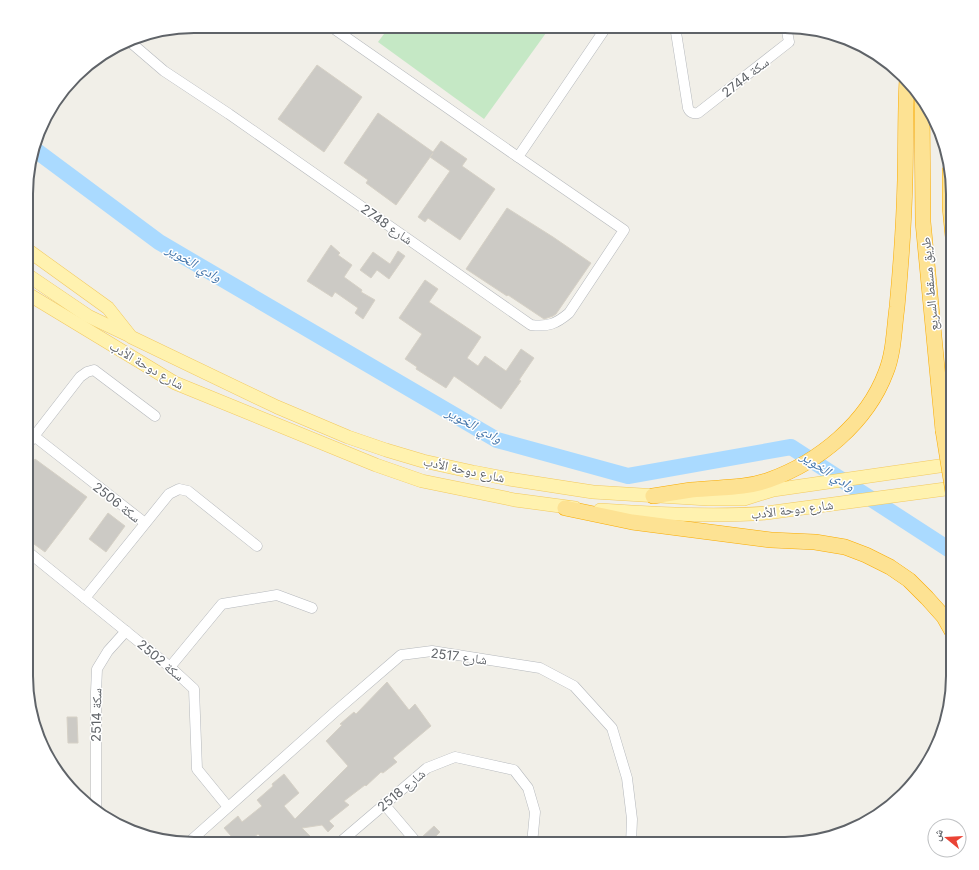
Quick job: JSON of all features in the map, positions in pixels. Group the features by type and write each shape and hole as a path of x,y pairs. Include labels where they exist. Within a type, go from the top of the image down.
{"highway":[{"path":"653,496 691,490 734,488 770,479 801,465 846,434 862,414 879,388 891,358 898,295 905,188 907,89"},
{"name":"طريق مسقط السريع","path":"922,110 923,222 946,449"},
{"path":"566,508 632,522 771,540 815,542 845,547 866,555 890,567 909,580 946,621"}],"main road":[{"name":"شارع دوحة الأدب","path":"33,254 108,308 131,337 277,407 348,437 423,461 509,479 593,492 708,499 744,498 773,490 946,465"},
{"path":"33,279 88,316 131,337"},
{"name":"شارع دوحة الأدب","path":"33,298 176,383 369,462 422,481 515,500 566,508 645,513 735,516 946,489"}],"street":[{"path":"340,33 518,157 601,33"},
{"name":"سكة 2744","path":"675,33 688,108 693,113 698,113 789,42 787,33"},
{"name":"شارع 2748","path":"133,45 164,71 235,118 531,325 542,326 559,322 569,312 624,230 518,157"},
{"name":"سكة 2506","path":"33,437 80,377 87,372 94,370 155,416"},
{"name":"سكة 2506","path":"33,441 145,523 85,598"},
{"path":"145,523 169,494 179,489 188,491 257,546"},
{"name":"2502 سكة","path":"33,556 170,666 194,689 197,769 228,807"},
{"path":"170,666 222,604 277,595 312,608"},
{"name":"سكة 2514","path":"96,804 97,669 108,651 126,631"},
{"name":"2517 شارع","path":"195,837 401,656 432,651 540,668 574,686 612,728 627,778 632,819 631,837"},
{"name":"2518 شارع","path":"346,837 427,768 455,757 514,770 528,788 535,812 533,837"},
{"path":"384,804 412,837"}],"green space":[{"path":"385,33 546,33 484,119 378,42"}],"building":[{"path":"317,65 362,97 324,152 278,119"},
{"path":"378,113 433,152 441,141 467,159 462,166 495,189 460,240 428,218 425,222 418,217 450,171 430,157 396,205 366,183 368,180 344,163"},
{"path":"507,208 591,263 556,314 553,316 544,319 466,269"},
{"path":"331,245 340,253 338,255 352,265 344,277 362,290 361,292 375,300 363,319 355,313 358,308 335,292 332,297 307,281"},
{"path":"398,251 405,256 389,279 377,270 371,278 360,270 373,252 390,264"},
{"path":"425,280 438,289 429,302 481,337 467,358 478,366 485,356 506,371 521,349 534,358 519,380 521,381 501,409 454,376 446,388 416,369 417,367 405,359 422,334 399,318"},
{"path":"35,459 87,497 45,552 33,543 33,462"},
{"path":"108,513 125,526 106,552 89,539"},
{"path":"387,682 409,710 415,704 431,726 393,758 397,762 383,773 381,772 366,786 365,785 344,801 349,805 329,821 334,826 328,832 322,825 302,828 311,837 261,837 258,834 254,837 232,837 224,828 238,816 242,822 262,806 257,800 284,774 299,793 284,806 295,819 348,766 326,741 342,725 340,724 354,712 356,714"},
{"path":"67,717 77,717 78,743 68,743"},
{"path":"434,826 440,832 435,837 422,837"}],"waterway":[{"name":"وادي الخوير","path":"38,152 159,242 497,440 628,476 791,447 946,547"}]}
